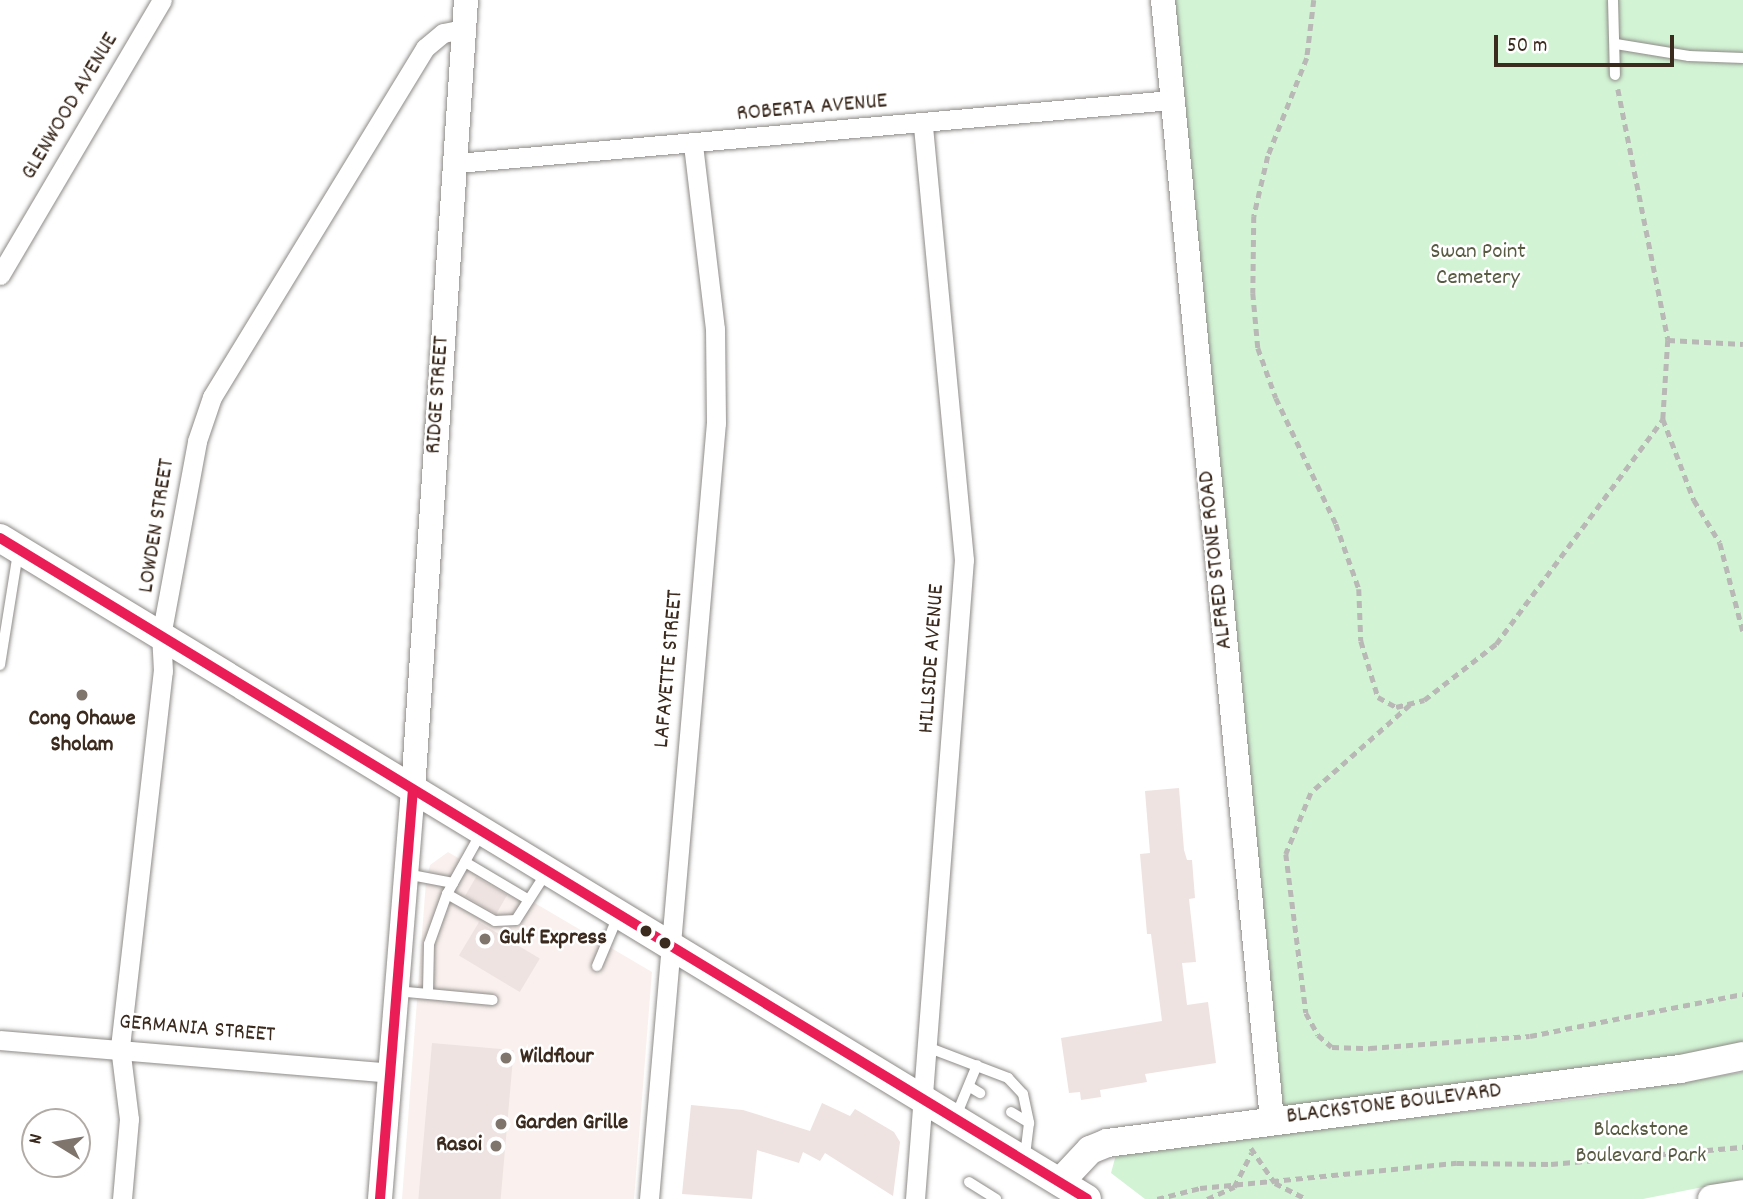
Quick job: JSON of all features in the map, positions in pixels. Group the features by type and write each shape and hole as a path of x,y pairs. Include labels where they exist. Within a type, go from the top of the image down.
{"main road":[{"path":"9,543 1087,1199"},
{"name":"BLACKSTONE BOULEVARD","path":"1060,1182 1090,1150 1107,1143 1272,1119 1680,1069 1743,1056"},
{"path":"1712,1199 1743,1194"}],"street":[{"name":"GLENWOOD AVENUE","path":"0,275 162,0"},
{"name":"RIDGE STREET","path":"380,1199 413,790 466,0"},
{"name":"ALFRED STONE ROAD","path":"1163,0 1272,1119"},
{"name":"LOWDEN STREET","path":"122,1199 129,1119 120,1047 163,671 161,636 197,441 212,397 425,48 443,33 464,29"},
{"name":"ROBERTA AVENUE","path":"457,163 1172,100"},
{"name":"HILLSIDE AVENUE","path":"915,1199 964,560 923,123"},
{"name":"LAFAYETTE STREET","path":"649,1199 716,423 715,329 693,144"},
{"name":"GERMANIA STREET","path":"0,1040 120,1047 390,1073"}],"lane":[{"path":"1613,0 1615,75"},
{"path":"1616,44 1689,56 1743,58"},
{"path":"0,665 9,543"},
{"path":"428,992 429,944 447,894 482,833"},
{"path":"465,862 529,900"},
{"path":"447,894 477,907 495,921 516,920 546,872"},
{"path":"405,874 453,883"},
{"path":"597,966 618,916"},
{"path":"396,991 493,1000"},
{"path":"926,1047 1008,1078 1023,1094 1029,1123 1025,1160"},
{"path":"956,1117 977,1065"},
{"path":"970,1087 980,1093"},
{"path":"1011,1112 1029,1123"},
{"path":"968,1182 996,1199"}],"path":[{"path":"1314,0 1307,58 1268,156 1254,216 1253,293 1258,348 1276,398 1336,524 1359,589 1361,641 1378,697 1396,707 1424,701 1496,644 1663,419"},
{"path":"1615,75 1668,340 1663,419 1693,500 1720,542 1743,631"},
{"path":"1668,340 1743,344"},
{"path":"1413,703 1311,793 1286,853 1306,1013 1318,1035 1332,1047 1370,1048 1530,1036 1743,994"},
{"path":"1249,1138 1251,1153 1275,1183 1307,1199"},
{"path":"1157,1199 1200,1188 1234,1187 1457,1163 1551,1164 1743,1147"},
{"path":"1207,1199 1234,1187 1251,1153"}],"shaded area":[{"path":"448,852 652,972 634,1199 402,1199 426,881 430,865"}],"green space":[{"name":"Swan Point Cemetery","path":"1168,0 1743,0 1743,1055 1280,1118"},
{"name":"Blackstone Boulevard Park","path":"1743,1072 1743,1179 1643,1199 1145,1199 1111,1173 1117,1151 1589,1098"}],"building":[{"path":"1179,788 1184,850 1187,860 1192,860 1195,898 1189,899 1196,962 1182,963 1187,1005 1208,1002 1216,1063 1145,1074 1147,1082 1100,1090 1101,1097 1081,1100 1080,1092 1069,1093 1061,1038 1162,1021 1151,934 1147,934 1140,854 1150,853 1145,791"},
{"path":"476,877 507,895 496,914 465,896"},
{"path":"479,922 540,959 520,992 459,955"},
{"path":"432,1043 514,1050 501,1199 418,1199"},
{"path":"822,1103 850,1116 855,1109 894,1132 900,1142 893,1196 825,1153 820,1161 803,1152 799,1163 757,1150 752,1199 682,1194 691,1105 743,1110 810,1131"}],"transit line":[{"path":"0,538 1087,1199"},
{"path":"380,1199 413,790"}],"place":[{"name":"Cong Ohawe Sholam","path":"82,695"},
{"name":"Gulf Express","path":"485,939"},
{"name":"Wildflour","path":"506,1058"},
{"name":"Garden Grille","path":"501,1124"},
{"name":"Rasoi","path":"496,1146"}]}
